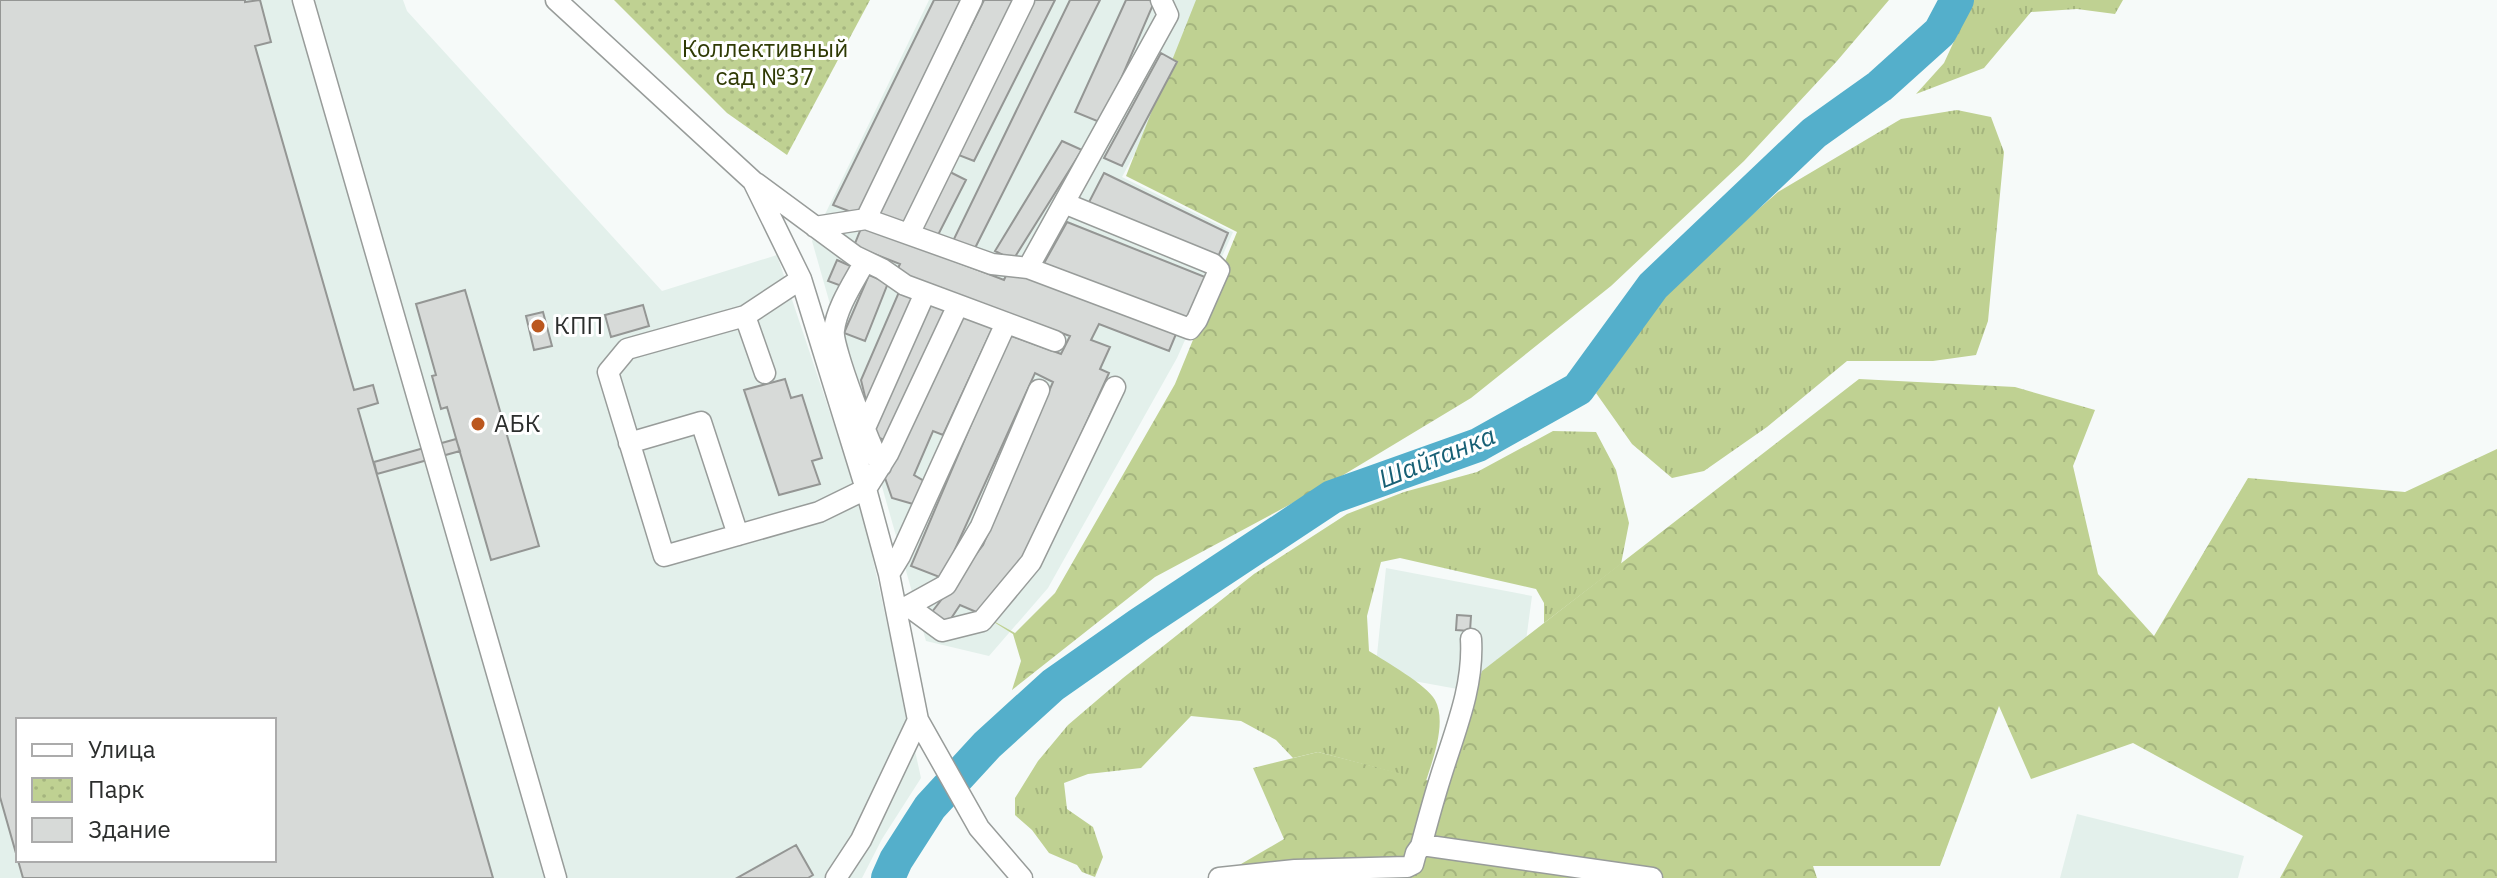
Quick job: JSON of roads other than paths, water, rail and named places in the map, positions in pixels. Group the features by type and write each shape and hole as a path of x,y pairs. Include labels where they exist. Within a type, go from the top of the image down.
{"street":[{"path":"303,0 556,878"},
{"path":"556,0 753,181 815,227 905,285 1055,341"},
{"path":"866,219 972,0"},
{"path":"909,234 1024,0"},
{"path":"1028,268 1168,15 1161,0"},
{"path":"753,181 801,279 866,489 902,610 918,720 979,828 1022,878"},
{"path":"815,227 866,219 992,264 1028,268 1190,329 1219,270 1213,264 1064,203"},
{"path":"865,261 839,311 833,333 870,446 881,466"},
{"path":"801,279 745,316 627,349 608,372 664,556 819,512 866,489 881,466 958,305"},
{"path":"865,428 925,293"},
{"path":"745,316 765,373"},
{"path":"889,574 1006,323"},
{"path":"902,610 942,631 982,621 1031,562 1115,387"},
{"path":"902,610 946,585 981,526 1039,390"},
{"path":"629,443 701,422 738,535"},
{"path":"1416,863 1465,703 1471,672 1471,639"},
{"path":"836,878 861,840 918,720"},
{"path":"1219,878 1295,870 1407,867 1416,863 1652,878"}],"waterway":[{"name":"Шайтанка","path":"888,878 930,807 987,745 1053,685 1332,497 1478,445 1578,389 1653,286 1814,133 1880,86 1940,32 1957,0"}],"place":[{"name":"КПП","path":"538,326"},
{"name":"АБК","path":"478,424"}],"park label":[{"name":"Коллективный сад №37","path":"765,63"}]}
